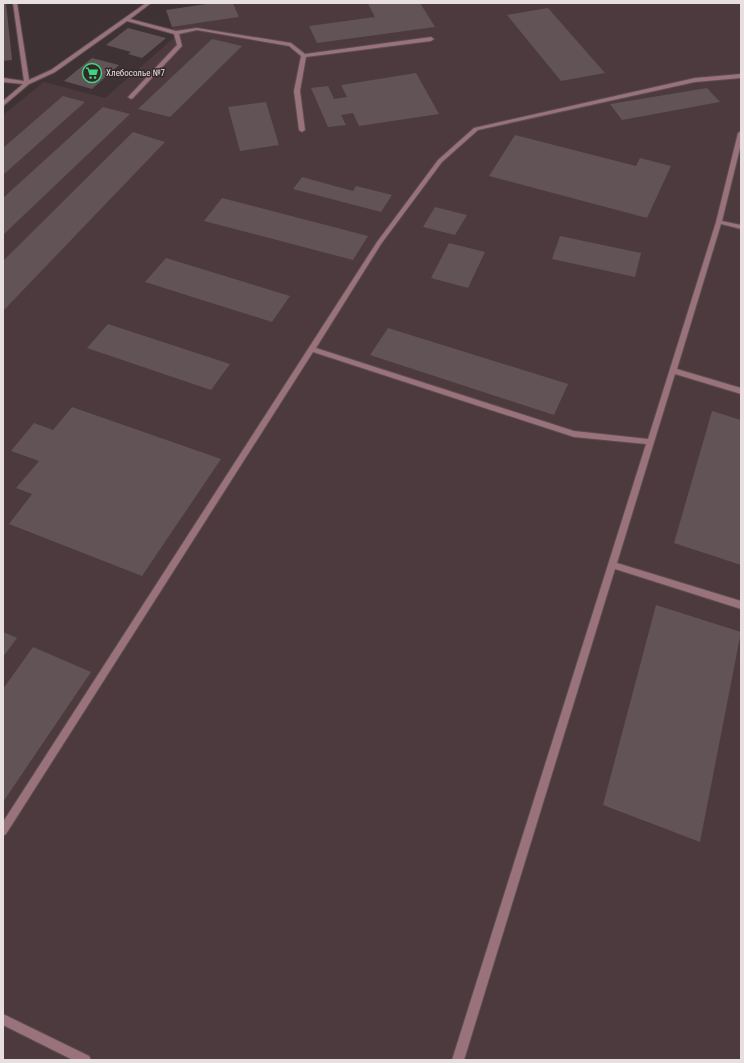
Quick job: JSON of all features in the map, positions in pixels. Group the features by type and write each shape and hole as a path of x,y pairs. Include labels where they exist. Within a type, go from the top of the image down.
{"lane":[{"path":"15,3 27,83"},
{"path":"3,104 27,83 53,71 149,3"},
{"path":"126,19 176,33 197,29 291,45 304,56 430,38"},
{"path":"131,97 180,45 176,33"},
{"path":"302,130 297,92 304,56"},
{"path":"3,831 379,243 440,162 476,129 695,80 741,76"},
{"path":"3,80 27,83"},
{"path":"458,1060 720,222 741,133"},
{"path":"720,222 741,227"},
{"path":"312,349 574,434 651,442"},
{"path":"673,371 741,391"},
{"path":"612,565 741,605"},
{"path":"3,1018 85,1060"}],"shaded area":[{"path":"233,3 741,3 741,1060 3,1060 3,115 44,82 105,98 176,36 172,27 239,17"}],"building":[{"path":"3,3 6,3 12,60 3,61"},
{"path":"213,3 233,3 239,17 172,27 166,10"},
{"path":"420,3 435,27 317,43 309,26 375,17 368,4"},
{"path":"548,8 605,73 561,81 507,15"},
{"path":"128,28 166,38 142,58 128,54 131,52 106,45"},
{"path":"212,39 242,46 170,117 138,109"},
{"name":"Хлебосолье №7","path":"92,58 119,65 92,89 64,81"},
{"path":"416,73 439,114 359,126 353,113 341,115 346,125 328,127 311,88 328,86 334,99 347,97 341,85"},
{"path":"707,88 720,102 622,120 610,104"},
{"path":"63,96 85,102 3,175 3,148"},
{"path":"266,102 279,145 240,151 228,107"},
{"path":"103,107 130,114 3,235 3,198"},
{"path":"133,132 165,142 3,311 3,261"},
{"path":"515,135 636,166 640,158 671,166 647,218 489,176"},
{"path":"302,177 353,191 356,186 392,195 381,212 293,189"},
{"path":"222,198 368,236 353,260 204,221"},
{"path":"435,207 467,215 455,235 423,227"},
{"path":"560,236 641,253 635,277 552,259"},
{"path":"449,243 485,252 468,288 431,278"},
{"path":"166,258 290,296 272,322 145,282"},
{"path":"108,324 230,364 211,390 87,348"},
{"path":"388,328 568,384 554,415 370,355"},
{"path":"72,407 221,459 142,576 9,524 32,494 16,488 39,461 11,451 34,423 53,430"},
{"path":"712,411 741,420 741,565 674,543"},
{"path":"656,605 741,632 700,842 603,805"},
{"path":"3,632 17,638 3,657"},
{"path":"33,647 91,672 3,802 3,689"}],"place":[{"name":"Хлебосолье №7","path":"92,73"}]}
